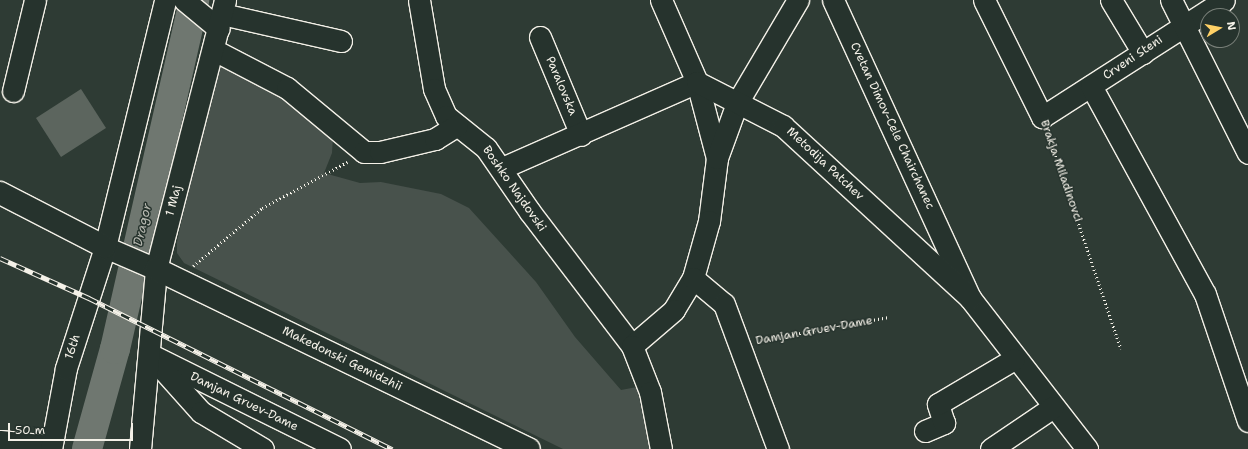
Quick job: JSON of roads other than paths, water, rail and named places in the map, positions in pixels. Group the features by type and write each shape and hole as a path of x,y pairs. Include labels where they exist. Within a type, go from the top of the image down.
{"main road":[{"path":"0,193 105,247"},
{"name":"Makedonski Gemidzhii","path":"156,268 529,449"}],"street":[{"path":"13,91 35,0"},
{"path":"156,268 105,247 164,0"},
{"path":"184,0 219,16 341,41"},
{"name":"Boshko Najdovski","path":"419,0 434,89 446,116 486,148 502,168 534,218 632,346"},
{"path":"660,0 697,82 717,158"},
{"path":"661,449 650,392 632,346 674,310 693,278 709,221 717,158 737,103 798,0"},
{"name":"Cvetan Dimov-Cele Chairchanec","path":"833,0 952,252 970,298 1014,359 1085,448"},
{"name":"Brakja Miladinovci","path":"984,0 1042,117"},
{"path":"1111,0 1143,53"},
{"path":"1171,0 1248,153"},
{"name":"Crveni Steni","path":"1042,117 1143,53 1183,24 1224,0"},
{"name":"1 Maj","path":"140,449 156,268 214,50 219,16"},
{"name":"Paralovska","path":"540,38 581,135"},
{"path":"214,50 287,88 368,153 435,139 457,125"},
{"path":"502,168 581,135 697,82"},
{"name":"Metodija Patchev","path":"697,82 783,126 970,298"},
{"path":"1091,86 1205,294 1248,421"},
{"name":"16th","path":"51,448 66,368 105,247"},
{"path":"936,268 952,252"},
{"name":"Damjan Gruev-Dame","path":"693,278 724,304 778,449"},
{"path":"149,354 201,412 262,449"},
{"name":"Damjan Gruev-Dame","path":"149,354 340,449"},
{"path":"925,431 944,423 938,404 1014,359"},
{"path":"991,449 1053,407"},
{"path":"0,441 51,448"}],"waterway":[{"name":"Dragor","path":"87,449 115,349 194,0"}],"railway":[{"path":"0,258 89,298 392,449"}]}
